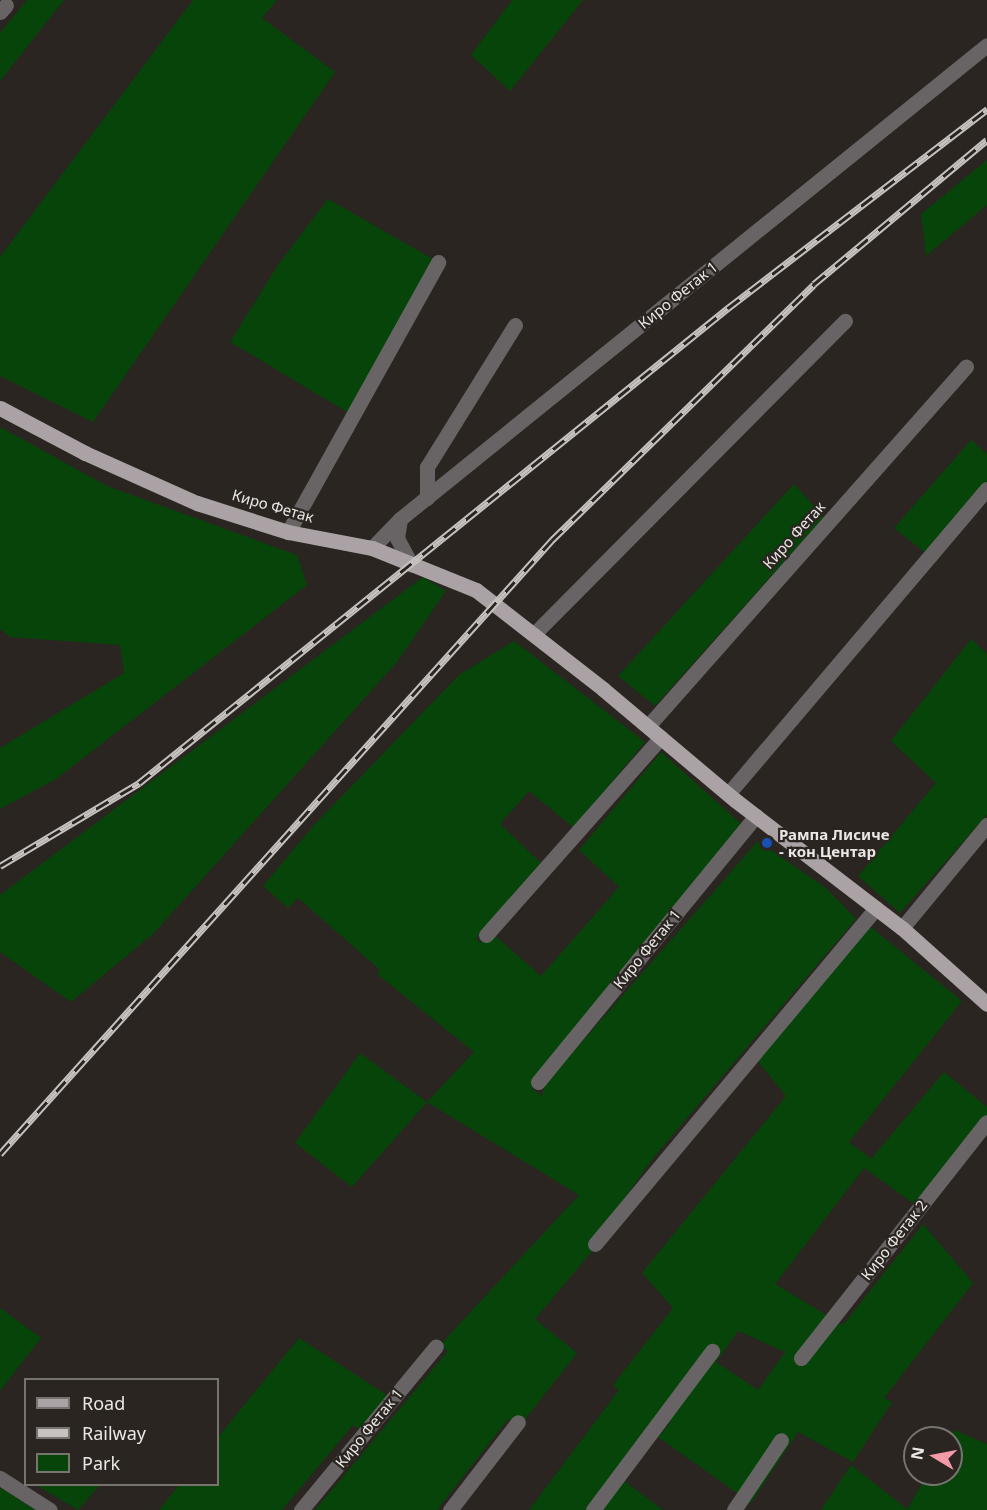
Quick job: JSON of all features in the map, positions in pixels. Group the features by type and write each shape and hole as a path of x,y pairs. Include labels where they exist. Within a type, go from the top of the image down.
{"main road":[{"name":"Киро Фетак","path":"0,408 85,453 197,502 288,532 372,548 476,590 534,633 728,794 902,928 987,1004"}],"street":[{"name":"Киро Фетак 1","path":"372,548 400,519 987,45"},
{"path":"288,532 438,262"},
{"path":"534,633 845,321"},
{"path":"427,498 427,467 515,325"},
{"name":"Киро Фетак","path":"648,726 966,367"},
{"path":"728,794 987,489"},
{"path":"400,519 397,538 411,564"},
{"path":"486,935 661,737"},
{"name":"Киро Фетак 1","path":"538,1082 756,816"},
{"path":"902,928 987,825"},
{"path":"595,1244 876,908"},
{"name":"Киро Фетак 2","path":"801,1358 987,1122"},
{"name":"Киро Фетак 1","path":"301,1510 436,1346"},
{"path":"593,1510 712,1351"},
{"path":"450,1510 518,1422"},
{"path":"734,1510 781,1440"},
{"path":"0,1479 48,1510"}],"green space":[{"path":"27,0 64,0 0,81 0,33"},
{"path":"193,0 277,0 262,18 335,72 93,422 0,376 0,257"},
{"path":"512,0 583,0 510,91 471,55"},
{"path":"987,160 987,205 926,256 921,214"},
{"path":"328,199 438,262 352,415 230,342 278,265"},
{"path":"0,427 107,486 297,555 307,585 56,779 0,809 0,748 124,673 120,645 10,637 0,629"},
{"path":"971,440 987,454 987,486 928,555 894,528"},
{"path":"794,484 824,517 655,706 618,676"},
{"path":"423,577 446,591 397,662 153,934 71,1002 0,952 0,895"},
{"path":"971,639 987,654 987,815 900,913 858,876 936,783 891,741"},
{"path":"514,641 645,742 574,828 529,791 500,824 541,863 476,938 480,943 492,933 541,976 619,887 579,850 661,752 748,830 536,1075 532,1089 542,1096 545,1084 758,841 827,889 856,919 653,1158 591,1245 594,1249 535,1319 577,1353 519,1427 508,1419 437,1510 315,1510 448,1351 440,1345 579,1195 427,1102 474,1052 377,974 380,970 298,898 288,908 263,886 314,825 459,675"},
{"path":"868,925 962,1001 849,1142 871,1159 944,1072 987,1107 987,1119 917,1206 864,1168 775,1284 843,1325 923,1224 973,1283 884,1398 892,1402 853,1462 798,1432 751,1503 658,1437 670,1423 658,1415 588,1510 529,1510 619,1390 613,1385 673,1308 642,1273 786,1096 756,1059","holes":["738,1331 785,1352 758,1390 716,1362"]},
{"path":"360,1053 427,1102 352,1187 295,1143"},
{"path":"0,1308 41,1338 0,1391"},
{"path":"299,1338 390,1397 363,1432 353,1425 282,1510 159,1510 178,1486 219,1486 219,1436"},
{"path":"963,1434 987,1444 987,1510 821,1510 851,1465 907,1509 921,1486 963,1486"},
{"path":"624,1481 663,1510 603,1510"},
{"path":"38,1486 99,1486 78,1510"},
{"path":"0,1488 6,1491 35,1510 0,1510"}],"railway":[{"path":"0,866 139,783 728,308 987,109"},
{"path":"0,1154 552,540 814,284 987,140"}],"place":[{"name":"Рампа Лисиче - кон Центар","path":"767,843"}]}
